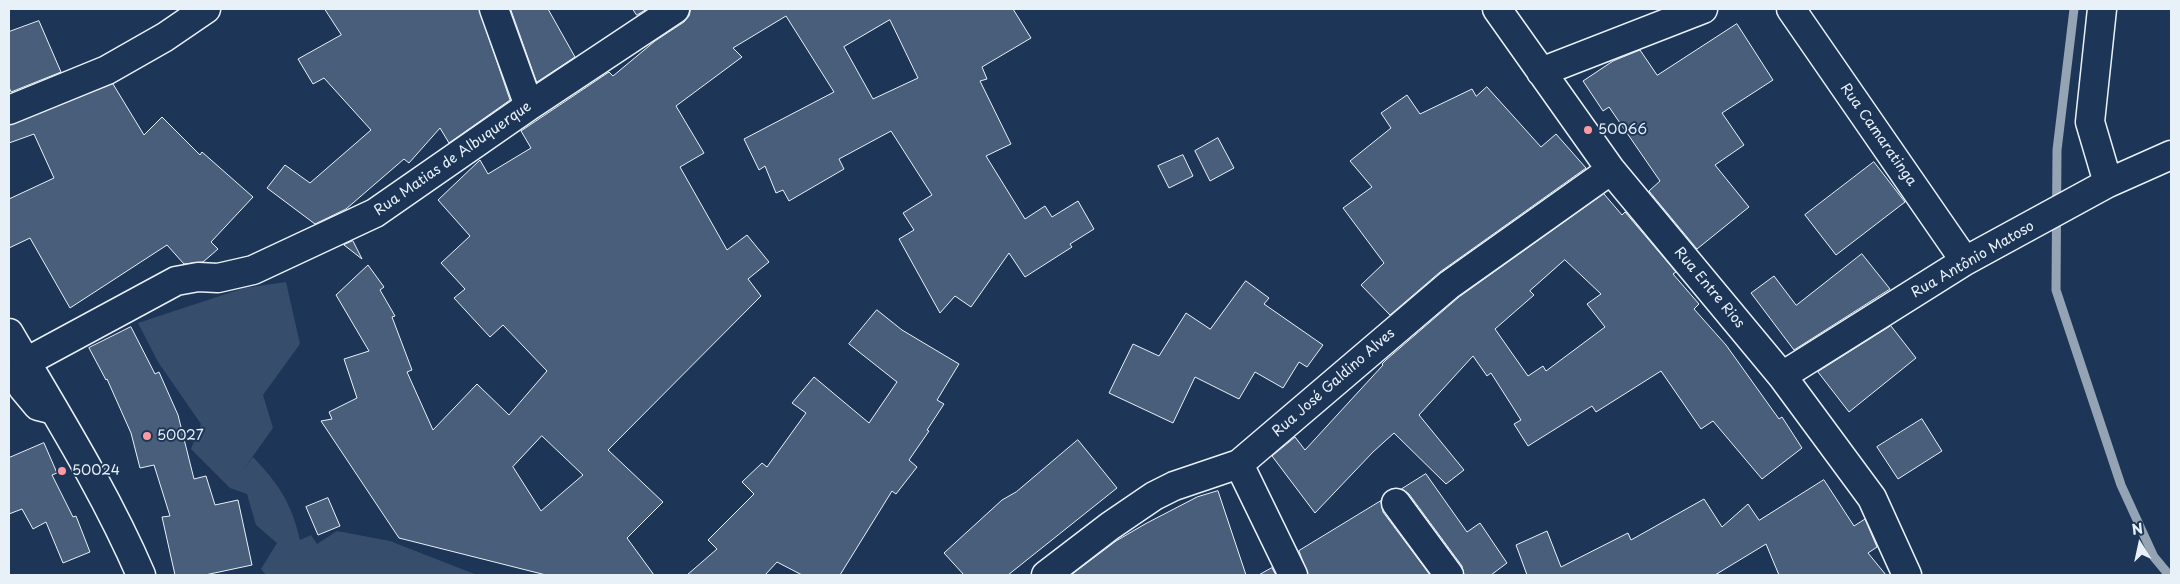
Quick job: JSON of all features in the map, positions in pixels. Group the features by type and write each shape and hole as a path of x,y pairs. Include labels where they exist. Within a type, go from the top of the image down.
{"street":[{"path":"9,110 107,70 166,36 206,9"},
{"path":"494,9 528,106"},
{"name":"Rua Matias de Albuquerque","path":"17,362 176,281 198,277 218,278 253,270 375,213 528,106 675,9"},
{"name":"Rua Entre Rios","path":"1497,9 1611,170 1782,376 1872,498 1907,575"},
{"path":"1541,72 1703,9"},
{"name":"Rua Camaratinga","path":"1791,9 1965,261"},
{"path":"2102,9 2090,122 2108,183"},
{"name":"Rua Antônio Matoso","path":"1782,376 1965,261 2108,183 2170,158"},
{"name":"Rua José Galdino Alves","path":"1046,575 1110,526 1154,496 1174,486 1239,464 1449,285 1611,170"},
{"path":"9,333 17,362 54,410 128,544 141,575"},
{"path":"1239,464 1293,575"},
{"path":"1396,503 1449,575"}],"shaded area":[{"path":"286,282 300,344 263,395 273,428 243,470 253,457 270,477 283,495 293,515 300,540 311,535 317,544 337,531 390,541 477,575 266,575 261,569 277,543 256,525 247,494 230,488 191,449 201,424 158,362 138,323 244,288"}],"building":[{"path":"325,9 479,9 510,100 449,143 440,128 409,163 404,159 346,209 315,224 267,188 285,165 310,183 371,130 324,78 313,84 298,59 341,35"},
{"path":"511,9 548,9 575,57 537,82"},
{"path":"633,9 647,9 637,15"},
{"path":"691,9 1013,9 1031,38 982,67 987,79 980,81 1011,144 986,156 1025,219 1045,206 1052,217 1078,201 1094,229 1070,244 1072,247 1025,277 1009,253 971,307 955,296 940,313 899,239 914,230 903,213 932,195 891,131 839,159 844,169 789,201 783,190 776,193 765,166 759,170 744,139 834,92 786,16 733,48 742,57 676,106 704,153 680,167 727,250 747,235 769,262 748,279 761,296 608,450 663,502 627,538 654,575 546,575 399,538 321,421 332,419 329,412 357,398 344,359 369,351 336,295 368,265 384,287 380,290 395,316 392,317 412,370 407,372 433,430 477,384 509,415 547,371 503,325 490,337 454,298 465,289 441,263 470,236 438,200 480,160 488,174 531,148 521,131 609,72 613,76 655,41 684,22 689,16","holes":["890,20 918,78 873,99 844,47","542,436 583,475 541,511 513,467"]},
{"path":"39,21 61,72 11,92 9,87 9,32"},
{"path":"1737,24 1773,80 1722,113 1744,145 1715,165 1749,207 1697,249 1649,191 1660,181 1609,107 1603,111 1583,81 1613,61 1640,50 1657,75"},
{"path":"113,84 144,135 162,117 200,155 202,152 253,197 211,242 218,249 203,262 184,264 167,245 70,308 30,238 9,248 9,199 54,178 34,134 9,143 9,125"},
{"path":"1487,87 1541,147 1556,134 1586,168 1440,272 1390,315 1361,285 1384,263 1343,208 1372,187 1350,161 1391,128 1381,113 1407,95 1420,114 1472,89 1476,96"},
{"path":"1218,138 1234,168 1210,181 1195,151"},
{"path":"1183,155 1193,176 1169,188 1158,166"},
{"path":"1874,162 1905,202 1836,255 1805,215"},
{"path":"1604,194 1622,215 1625,212 1676,272 1673,274 1699,304 1694,309 1726,345 1779,419 1782,417 1802,448 1762,479 1713,421 1701,429 1661,371 1596,412 1592,406 1528,446 1514,424 1521,420 1491,373 1487,376 1473,356 1419,415 1464,470 1446,484 1394,433 1373,452 1315,513 1272,456 1295,437 1305,450 1386,360 1459,297","holes":["1565,260 1601,294 1587,304 1605,327 1546,371 1543,366 1528,376 1495,329 1534,295 1530,291"]},
{"path":"353,241 362,259 344,245"},
{"path":"1862,254 1890,289 1794,350 1751,293 1774,276 1796,305"},
{"path":"1246,281 1269,298 1264,304 1323,345 1307,367 1299,362 1283,388 1255,372 1239,399 1195,377 1173,423 1109,393 1133,344 1159,356 1186,313 1210,329"},
{"path":"877,310 902,330 959,364 937,400 944,404 927,430 929,431 909,460 917,467 896,494 892,491 840,575 802,575 777,562 765,575 687,575 717,549 708,540 754,494 742,482 762,463 767,467 806,413 792,403 814,377 869,423 897,382 849,344"},
{"path":"1891,326 1916,358 1849,412 1818,372"},
{"path":"131,327 155,374 159,372 178,415 194,479 206,476 215,505 238,500 252,565 205,575 175,575 162,517 170,516 154,465 140,468 131,433 107,379 89,348"},
{"path":"1922,419 1942,451 1898,479 1877,447"},
{"path":"1078,440 1117,488 1008,575 964,575 944,553 1002,500 1016,492"},
{"path":"44,443 57,473 52,475 73,517 76,516 90,552 63,563 46,522 33,529 22,509 9,514 9,458"},
{"path":"1426,474 1467,532 1480,523 1507,563 1491,575 1464,575 1462,566 1409,494 1402,489"},
{"path":"1824,480 1854,526 1865,519 1877,547 1868,553 1886,575 1779,575 1766,544 1715,575 1527,575 1516,545 1547,531 1561,567 1628,533 1631,540 1704,499 1722,527 1748,504 1759,520"},
{"path":"1218,491 1246,575 1071,575 1116,541 1145,524 1197,497"},
{"path":"328,498 340,526 318,535 306,507"},
{"path":"1381,501 1383,512 1430,575 1308,575 1299,551"},
{"path":"1272,568 1276,575 1259,575"}],"waterway":[{"path":"2074,9 2057,150 2056,290 2121,485 2154,557 2169,575"}],"place":[{"name":"50066","path":"1588,130"},
{"name":"50027","path":"147,436"},
{"name":"50024","path":"62,471"}]}
